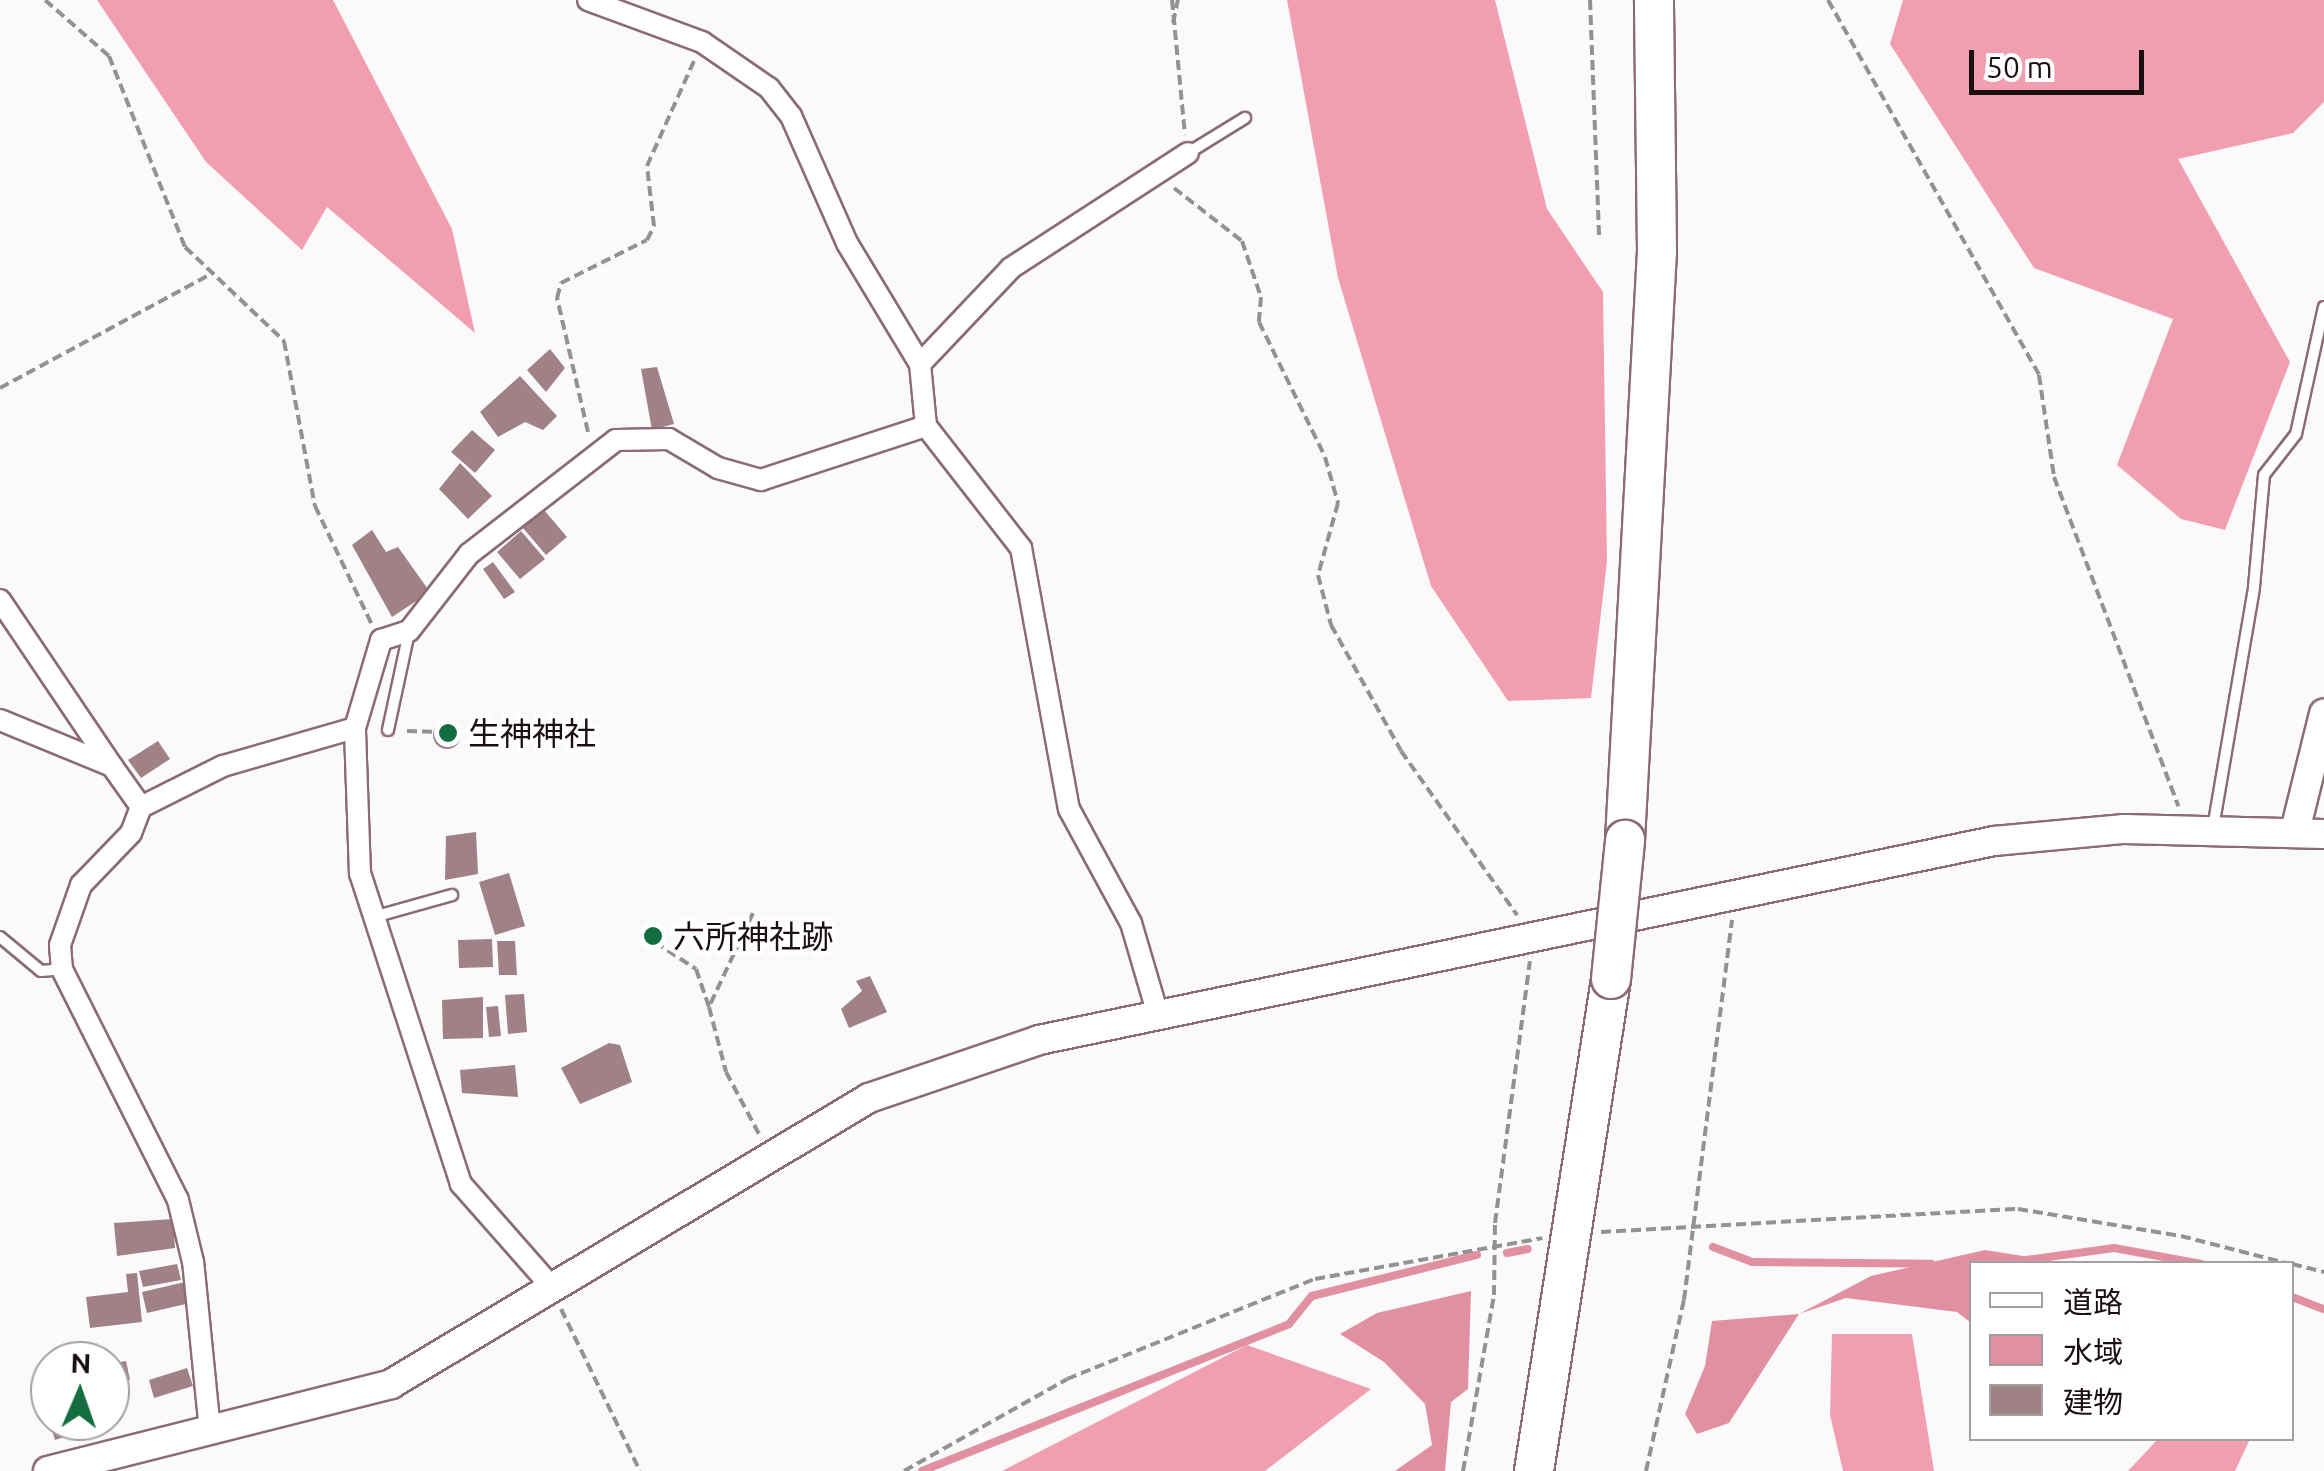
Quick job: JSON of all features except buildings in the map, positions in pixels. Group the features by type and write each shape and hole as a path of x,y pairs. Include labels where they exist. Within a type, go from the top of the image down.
{"highway":[{"path":"1644,0 1648,474"},
{"path":"1654,0 1656,252"},
{"path":"1534,1471 1611,978 1625,840 1672,0"}],"street":[{"path":"588,0 702,42 769,88 791,116 872,290 920,364 926,426 1021,548 1068,809 1132,923 1158,1015"},
{"path":"920,364 1011,268 1188,153"},
{"path":"550,1285 461,1184 355,854 355,728 380,640 409,631 468,554 597,450 616,440 669,439 718,468 761,480 926,426"},
{"path":"0,600 141,807"},
{"path":"2295,831 2324,714"},
{"path":"0,720 112,766"},
{"path":"210,1431 193,1262 178,1200 62,968 66,918 81,886 131,833 141,807 223,766 355,728"},
{"path":"48,1471 391,1384 550,1285 870,1098 950,1066 1158,1015 1994,841 2200,828 2324,834"}],"lane":[{"path":"1188,153 1246,118"},
{"path":"2200,828 2264,476 2296,434 2324,307"},
{"path":"388,730 409,631"},
{"path":"377,916 452,894"},
{"path":"0,937 42,971 62,968"}],"path":[{"path":"46,0 109,56 186,247 208,275 263,318 294,363 315,506 380,640"},
{"path":"1175,0 1172,33 1188,153"},
{"path":"1590,0 1600,238"},
{"path":"1828,0 2039,375 2054,477 2200,828"},
{"path":"597,450 557,298 562,283 646,240 654,226 647,166 702,42"},
{"path":"1157,175 1248,253 1259,322 1334,484 1338,503 1321,556 1320,600 1401,751 1530,938 1495,1223 1494,1295 1462,1471"},
{"path":"0,388 208,275"},
{"path":"1646,1471 1684,1300 1735,895"},
{"path":"708,1008 753,913"},
{"path":"655,942 696,969 726,1072 770,1156"},
{"path":"2294,1264 2324,1272"},
{"path":"550,1285 640,1471"}],"shaded area":[{"path":"97,0 333,0 452,229 475,333 327,207 302,250 206,162"},
{"path":"1287,0 1495,0 1547,209 1603,292 1607,561 1591,698 1508,701 1431,586 1338,278"},
{"path":"1903,0 2324,0 2324,102 2293,133 2178,159 2290,362 2225,530 2181,519 2117,465 2173,319 2034,268 1890,44"},
{"path":"1832,1334 1912,1334 1934,1471 1843,1471 1830,1415"},
{"path":"1247,1345 1371,1389 1265,1471 1002,1471"},
{"path":"2156,1441 2249,1441 2235,1471 2128,1471"}],"water":[{"path":"1985,1250 2054,1261 1969,1261 1969,1321 1957,1312 1846,1298 1799,1314 1871,1276"},
{"path":"1471,1291 1468,1389 1451,1402 1445,1471 1395,1471 1432,1445 1425,1404 1384,1362 1340,1334 1377,1313"},
{"path":"1799,1314 1729,1423 1697,1434 1685,1414 1705,1366 1712,1321"}],"waterway":[{"path":"1713,1247 1752,1262 1931,1264"},
{"path":"2026,1260 2114,1248 2186,1261"},
{"path":"1507,1253 1528,1249"},
{"path":"922,1471 1289,1324 1312,1296 1477,1255"},
{"path":"2294,1298 2324,1309"}],"place":[{"name":"生神神社","path":"448,733"},
{"name":"六所神社跡","path":"653,936"}]}
